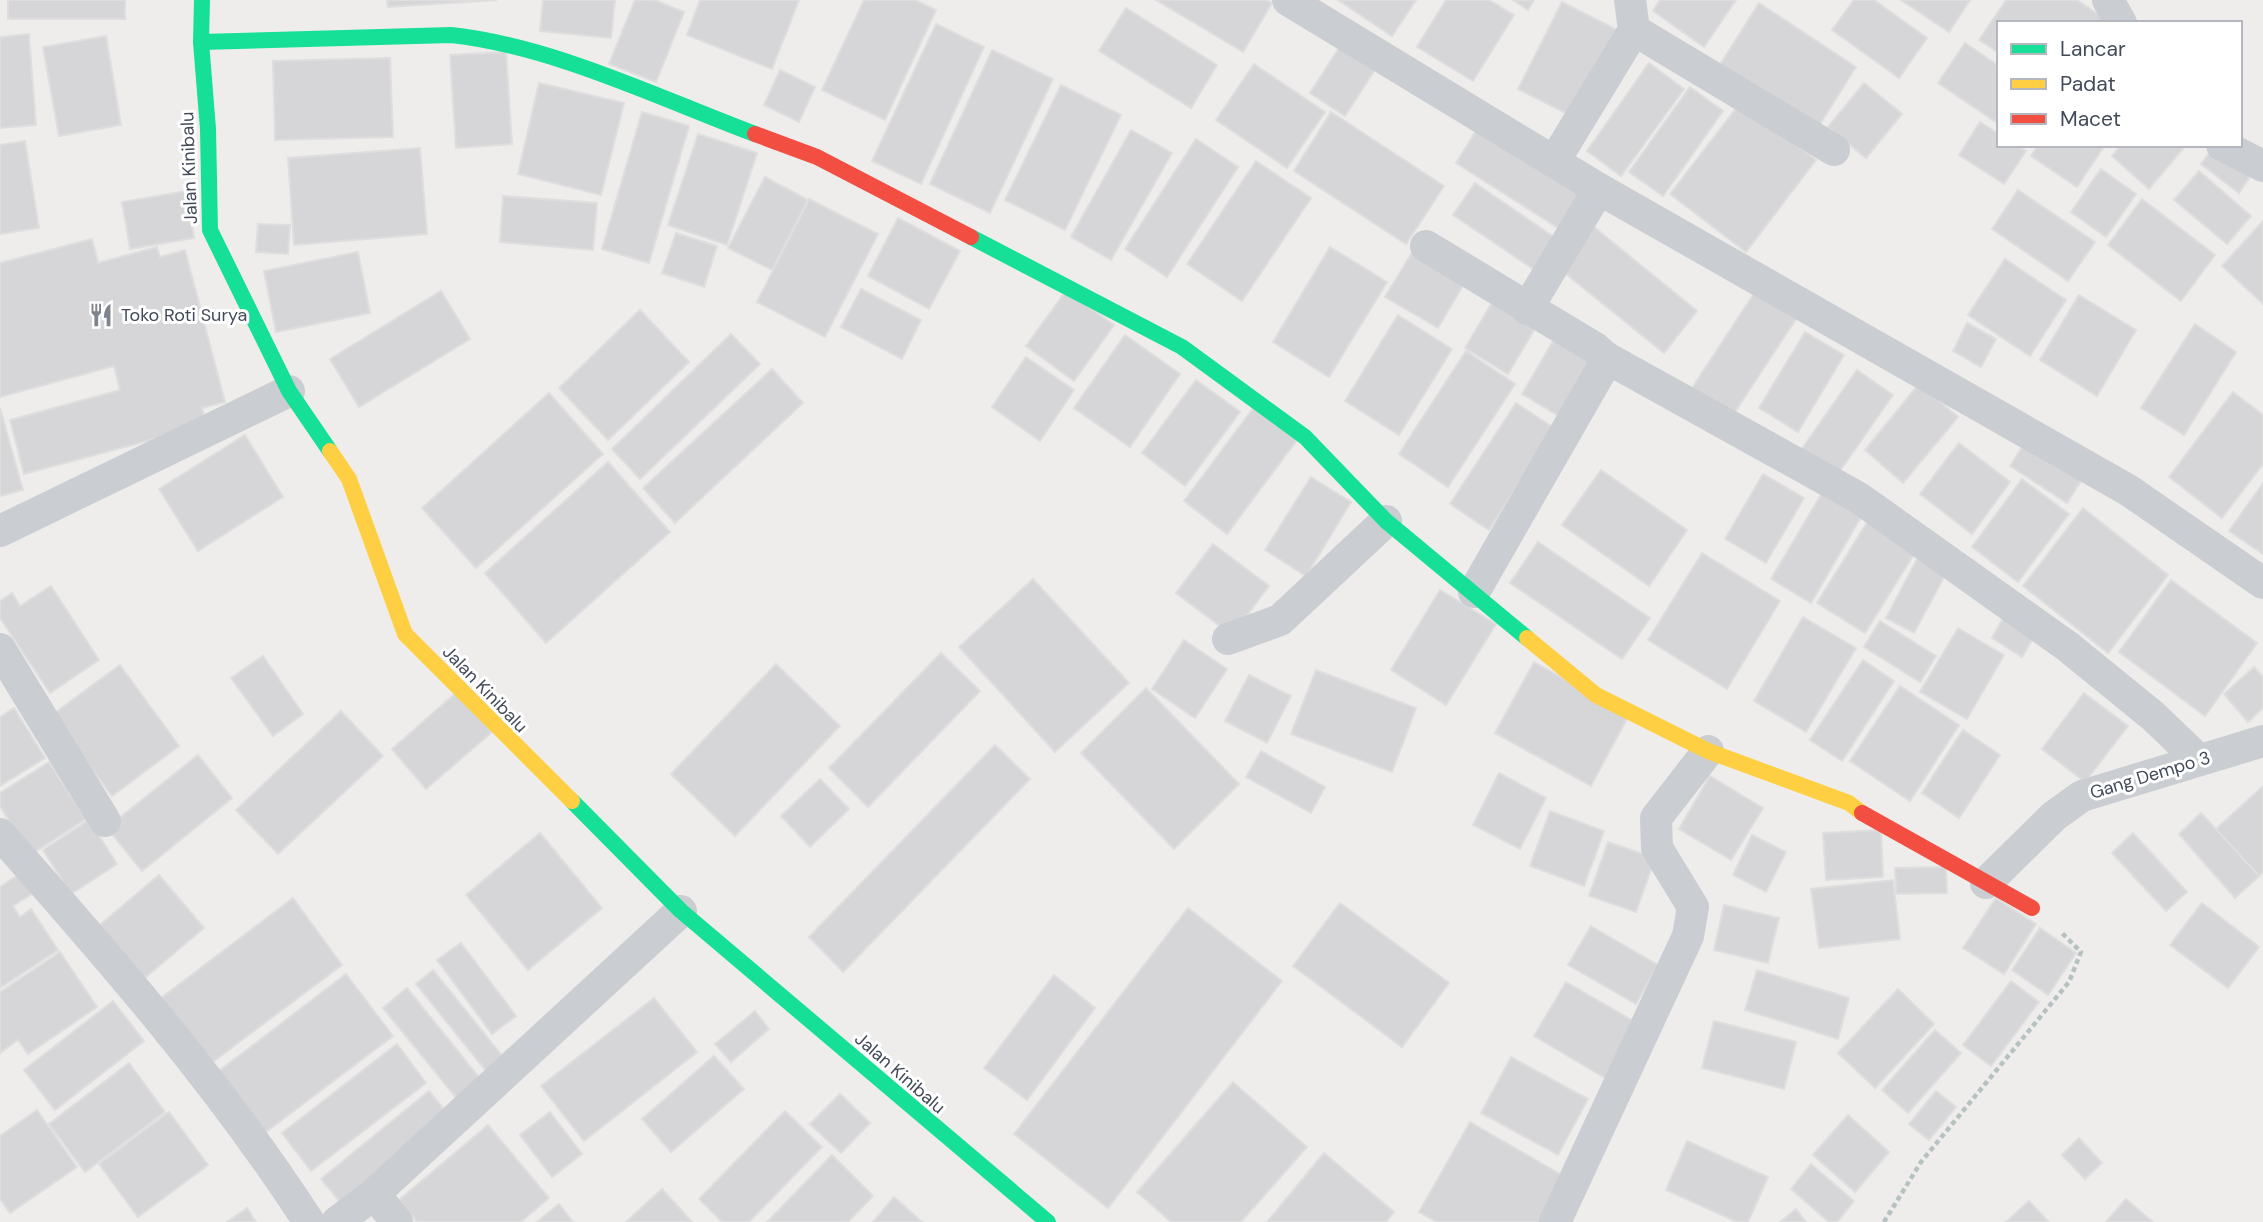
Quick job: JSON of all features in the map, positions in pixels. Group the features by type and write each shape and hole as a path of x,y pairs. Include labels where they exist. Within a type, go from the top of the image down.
{"street":[{"name":"Jalan Kinibalu","path":"202,0 201,41 208,128 210,230 289,391 349,479 405,634 681,911 1048,1222"},
{"path":"1288,0 1555,160 1598,189 2128,490 2263,583"},
{"path":"2108,0 2120,21"},
{"path":"1555,160 1632,15 1834,150"},
{"path":"201,41 452,35 488,38 535,51 817,157 1182,347 1305,437 1386,521 1596,695 1708,751 1849,803 1875,822 2032,908"},
{"path":"2226,147 2263,166"},
{"path":"1527,309 1598,189"},
{"path":"1426,246 1595,348 1605,357 1859,498 2067,646 2153,716 2199,760"},
{"path":"1474,592 1603,367 1605,357"},
{"path":"0,531 289,391"},
{"path":"1228,639 1280,620 1386,521"},
{"path":"0,649 105,821"},
{"name":"Gang Dempo 3","path":"1986,883 1993,872 2067,804 2095,790 2263,741"},
{"path":"1555,1222 1688,936 1693,907 1657,848 1656,818 1708,751"},
{"path":"0,834 133,985 271,1164 309,1222"},
{"path":"337,1222 374,1194 681,911"},
{"path":"374,1194 397,1222"}],"path":[{"path":"1884,1222 1921,1162 2069,982 2081,952 2053,923 2032,908"}],"building":[{"path":"8,0 125,0 125,19 8,19"},
{"path":"387,0 497,0 388,7"},
{"path":"543,0 615,0 611,38 540,31"},
{"path":"635,0 655,0 684,12 656,82 609,64"},
{"path":"700,0 799,0 772,69 687,35"},
{"path":"864,0 915,0 936,10 885,120 822,90"},
{"path":"1156,0 1266,0 1272,3 1243,52"},
{"path":"1338,0 1416,0 1392,36"},
{"path":"1446,0 1489,0 1514,15 1473,81 1417,47"},
{"path":"1513,0 1534,0 1528,10"},
{"path":"1660,0 1736,0 1704,47 1653,11"},
{"path":"1854,0 1874,0 1927,38 1899,78 1832,30"},
{"path":"1901,0 1970,0 1949,32"},
{"path":"2006,0 2077,0 2108,21 1997,21 1997,52 1979,40"},
{"path":"1562,2 1619,31 1575,118 1518,89"},
{"path":"1759,3 1856,67 1815,132 1718,68"},
{"path":"1126,8 1217,65 1191,108 1099,51"},
{"path":"936,24 984,47 921,184 872,161"},
{"path":"29,34 36,125 0,128 0,37"},
{"path":"106,36 121,125 59,136 43,47"},
{"path":"1965,43 1997,65 1997,123 1938,83"},
{"path":"1341,45 1376,68 1345,116 1310,93"},
{"path":"992,50 1053,79 990,213 930,184"},
{"path":"506,52 512,144 456,148 450,55"},
{"path":"390,58 393,137 275,140 273,61"},
{"path":"1649,63 1684,89 1621,176 1587,151"},
{"path":"1254,64 1325,112 1287,168 1216,120"},
{"path":"780,70 815,87 799,122 764,105"},
{"path":"539,83 624,103 601,195 518,174"},
{"path":"1864,83 1902,114 1866,158 1828,127"},
{"path":"1061,85 1121,115 1065,230 1005,200"},
{"path":"1690,87 1723,111 1663,196 1629,172"},
{"path":"1741,102 1816,160 1746,252 1670,194"},
{"path":"642,112 689,126 649,263 602,249"},
{"path":"1331,112 1444,186 1406,244 1294,171"},
{"path":"1980,122 1997,133 1997,147 2019,147 2026,151 2004,184 1959,155"},
{"path":"1479,126 1585,194 1563,231 1456,163"},
{"path":"1131,130 1172,153 1111,260 1071,237"},
{"path":"698,134 757,153 727,245 668,225"},
{"path":"1196,139 1238,167 1167,277 1125,249"},
{"path":"25,141 39,228 0,234 0,145"},
{"path":"2037,147 2104,147 2077,187 2031,156"},
{"path":"2119,147 2184,147 2149,189 2112,156"},
{"path":"2214,147 2218,147 2252,174 2239,193 2201,164"},
{"path":"420,148 427,234 294,245 288,158"},
{"path":"1256,161 1311,198 1242,301 1187,264"},
{"path":"2101,169 2136,194 2106,237 2071,212"},
{"path":"2199,171 2251,216 2227,244 2174,200"},
{"path":"765,177 808,200 772,270 728,248"},
{"path":"1475,183 1557,239 1536,271 1453,215"},
{"path":"2018,190 2095,242 2068,281 1992,229"},
{"path":"187,191 194,238 130,249 122,202"},
{"path":"503,196 597,203 593,250 500,242"},
{"path":"809,199 878,234 825,337 757,302"},
{"path":"2142,199 2215,255 2181,301 2108,245"},
{"path":"898,218 960,251 929,309 868,276"},
{"path":"2263,221 2263,304 2222,266"},
{"path":"258,224 290,225 288,254 256,252"},
{"path":"1594,227 1697,311 1664,353 1560,269"},
{"path":"676,233 717,246 704,287 662,273"},
{"name":"Toko Roti Surya","path":"92,239 98,263 157,247 160,257 185,250 225,402 202,408 207,425 24,474 10,420 120,390 114,366 0,397 0,263"},
{"path":"1416,246 1468,277 1438,328 1385,297"},
{"path":"1330,247 1387,282 1329,377 1273,342"},
{"path":"358,252 370,313 276,332 264,271"},
{"path":"2005,259 2066,300 2030,356 1968,315"},
{"path":"861,289 921,320 902,359 841,327"},
{"path":"1757,289 1798,316 1733,415 1692,388"},
{"path":"441,291 470,339 359,407 330,359"},
{"path":"1066,291 1114,325 1074,381 1026,346"},
{"path":"2079,295 2136,330 2097,396 2040,360"},
{"path":"1496,296 1539,322 1508,374 1465,348"},
{"path":"640,310 689,362 608,440 559,388"},
{"path":"1398,315 1452,349 1399,435 1345,401"},
{"path":"1967,323 1996,339 1981,367 1953,351"},
{"path":"2195,324 2236,352 2184,435 2141,408"},
{"path":"1559,331 1599,356 1562,418 1522,394"},
{"path":"1805,332 1844,355 1798,432 1759,408"},
{"path":"731,334 760,364 640,479 612,449"},
{"path":"1125,335 1180,374 1130,447 1074,408"},
{"path":"1466,351 1515,384 1448,487 1399,454"},
{"path":"1026,357 1074,390 1040,441 992,407"},
{"path":"772,369 803,403 675,523 643,488"},
{"path":"1857,370 1893,395 1835,478 1799,453"},
{"path":"1196,380 1240,412 1185,486 1142,453"},
{"path":"1919,384 1958,417 1903,483 1865,450"},
{"path":"2233,392 2263,415 2263,464 2222,518 2169,477"},
{"path":"549,393 603,454 476,568 422,508"},
{"path":"1516,403 1554,428 1489,530 1450,504"},
{"path":"1254,407 1297,440 1227,534 1184,501"},
{"path":"0,408 23,490 0,496"},
{"path":"245,435 283,497 198,551 159,489"},
{"path":"2028,438 2085,475 2067,503 2010,466"},
{"path":"1959,443 2010,482 1972,534 1920,494"},
{"path":"608,462 670,532 546,643 485,573"},
{"path":"1601,470 1687,530 1649,586 1562,525"},
{"path":"1763,474 1804,498 1766,563 1725,539"},
{"path":"1311,477 1351,502 1306,576 1265,550"},
{"path":"2022,479 2069,514 2018,582 1972,547"},
{"path":"2263,483 2263,554 2229,531"},
{"path":"1822,493 1861,517 1811,603 1771,579"},
{"path":"2083,508 2168,575 2108,653 2023,586"},
{"path":"1868,521 1916,551 1865,633 1817,603"},
{"path":"1538,542 1650,618 1622,659 1510,583"},
{"path":"1213,544 1269,586 1232,635 1176,593"},
{"path":"1702,553 1780,601 1727,689 1648,640"},
{"path":"1919,555 1948,570 1914,633 1886,618"},
{"path":"1033,579 1129,683 1055,752 959,647"},
{"path":"2171,580 2257,643 2205,716 2119,652"},
{"path":"51,586 99,660 50,693 0,618 0,601 12,593 20,606"},
{"path":"1440,590 1496,624 1446,705 1391,670"},
{"path":"2007,611 2038,630 2022,657 1992,638"},
{"path":"1803,617 1856,648 1806,732 1754,701"},
{"path":"1880,621 1936,656 1920,682 1864,647"},
{"path":"1958,628 2004,655 1967,719 1920,692"},
{"path":"1184,640 1227,669 1195,718 1152,689"},
{"path":"941,653 980,691 868,807 829,768"},
{"path":"263,656 303,714 273,736 231,678"},
{"path":"1863,660 1894,681 1842,761 1810,740"},
{"path":"1534,662 1629,715 1591,786 1495,733"},
{"path":"776,664 840,726 735,836 671,774"},
{"path":"120,665 179,746 112,796 52,715"},
{"path":"2254,667 2263,677 2263,708 2248,722 2224,694"},
{"path":"1316,670 1416,708 1392,772 1291,734"},
{"path":"1249,675 1291,696 1267,743 1225,721"},
{"path":"1900,686 1959,725 1910,801 1850,761"},
{"path":"1146,688 1239,784 1174,849 1081,753"},
{"path":"457,692 492,732 426,789 392,749"},
{"path":"2084,693 2128,726 2085,782 2042,749"},
{"path":"14,708 45,758 0,786 0,717"},
{"path":"341,711 383,756 278,854 236,810"},
{"path":"1963,730 2000,755 1959,818 1922,793"},
{"path":"995,745 1030,779 843,972 809,937"},
{"path":"1261,751 1325,787 1311,813 1246,777"},
{"path":"198,755 232,798 142,871 107,828"},
{"path":"49,762 86,819 30,855 0,806 0,793"},
{"path":"1499,773 1546,798 1520,849 1473,825"},
{"path":"1710,776 1763,808 1731,860 1679,829"},
{"path":"820,779 849,809 810,847 781,816"},
{"path":"2263,786 2263,872 2259,876 2216,829"},
{"path":"1550,811 1604,831 1584,886 1530,866"},
{"path":"2201,813 2259,876 2235,898 2179,834"},
{"path":"89,820 117,864 71,894 43,850"},
{"path":"1881,830 1883,877 1826,880 1823,833"},
{"path":"540,833 602,908 528,970 466,895"},
{"path":"2133,833 2187,892 2166,911 2112,853"},
{"path":"1752,835 1786,852 1766,892 1733,875"},
{"path":"1608,842 1655,858 1636,912 1589,896"},
{"path":"1946,867 1947,893 1896,894 1895,868"},
{"path":"18,875 32,894 13,906 20,917 31,909 58,950 0,988 0,887"},
{"path":"159,875 204,928 140,982 95,929"},
{"path":"1893,880 1900,939 1819,948 1811,889"},
{"path":"293,898 342,965 210,1064 161,998"},
{"path":"1996,898 2036,924 2004,974 1963,948"},
{"path":"1340,903 1449,983 1402,1047 1293,966"},
{"path":"2202,903 2259,947 2228,988 2170,945"},
{"path":"1724,905 1779,918 1768,963 1714,950"},
{"path":"1188,908 1282,981 1108,1208 1014,1134"},
{"path":"1591,926 1658,965 1636,1004 1568,965"},
{"path":"2040,928 2076,953 2048,995 2012,970"},
{"path":"461,943 516,1016 492,1034 437,960"},
{"path":"60,952 97,1007 28,1054 18,1040 0,1053 0,992"},
{"path":"433,970 504,1058 487,1072 416,984"},
{"path":"1757,970 1849,998 1838,1039 1745,1010"},
{"path":"346,974 393,1036 262,1135 215,1074"},
{"path":"1054,975 1095,1008 1027,1100 984,1068"},
{"path":"2011,981 2039,1002 1991,1066 1963,1045"},
{"path":"1566,982 1642,1026 1610,1081 1534,1036"},
{"path":"407,988 482,1081 458,1100 383,1008"},
{"path":"1898,989 1934,1024 1875,1088 1838,1053"},
{"path":"654,998 697,1052 584,1141 541,1086"},
{"path":"113,1001 144,1041 55,1110 24,1070"},
{"path":"755,1011 769,1029 731,1062 715,1044"},
{"path":"1714,1021 1796,1042 1784,1089 1702,1068"},
{"path":"1935,1030 1961,1053 1908,1113 1882,1090"},
{"path":"397,1044 426,1083 311,1171 282,1133"},
{"path":"714,1056 744,1089 671,1152 642,1119"},
{"path":"1511,1057 1588,1099 1558,1155 1481,1113"},
{"path":"129,1063 165,1112 85,1172 49,1124"},
{"path":"1233,1082 1307,1147 1241,1222 1171,1222 1137,1192"},
{"path":"429,1091 449,1115 340,1202 321,1179"},
{"path":"1936,1091 1956,1107 1929,1140 1909,1124"},
{"path":"840,1094 870,1123 841,1153 810,1124"},
{"path":"37,1110 77,1167 10,1213 0,1199 0,1136"},
{"path":"785,1111 822,1147 749,1222 722,1222 699,1199"},
{"path":"169,1112 208,1165 138,1217 99,1164"},
{"path":"550,1112 582,1154 552,1177 520,1135"},
{"path":"1848,1115 1889,1152 1855,1192 1813,1155"},
{"path":"1470,1122 1567,1178 1542,1222 1437,1222 1419,1212"},
{"path":"488,1125 549,1198 521,1222 417,1222 399,1200"},
{"path":"2079,1138 2102,1163 2085,1179 2062,1155"},
{"path":"1687,1141 1768,1177 1748,1222 1737,1222 1666,1190"},
{"path":"1324,1153 1394,1212 1386,1222 1267,1222"},
{"path":"832,1155 873,1196 848,1222 767,1222"},
{"path":"1811,1164 1854,1201 1837,1222 1829,1222 1791,1189"},
{"path":"662,1189 692,1222 626,1222"},
{"path":"894,1197 922,1222 873,1222"},
{"path":"2126,1199 2153,1222 2106,1222"},
{"path":"2029,1201 2049,1222 2006,1222"},
{"path":"559,1204 573,1222 537,1222"},
{"path":"247,1208 256,1222 227,1222"},
{"path":"1796,1209 1806,1222 1780,1222"}],"traffic: fast":[{"path":"202,0 201,42 208,129 210,230 289,391 330,451"},
{"path":"201,42 451,35 489,41 528,50 605,75 755,134"},
{"path":"971,237 1182,347 1305,437 1386,521 1527,638"},
{"path":"572,801 681,911 1048,1222"}],"traffic: slow":[{"path":"330,451 349,479 405,634 572,801"},
{"path":"1527,638 1596,695 1708,751 1849,803 1862,813"}],"traffic: jam":[{"path":"755,134 817,157 971,237"},
{"path":"1862,813 2032,908"}],"place":[{"name":"Toko Roti Surya","path":"101,315"}]}
